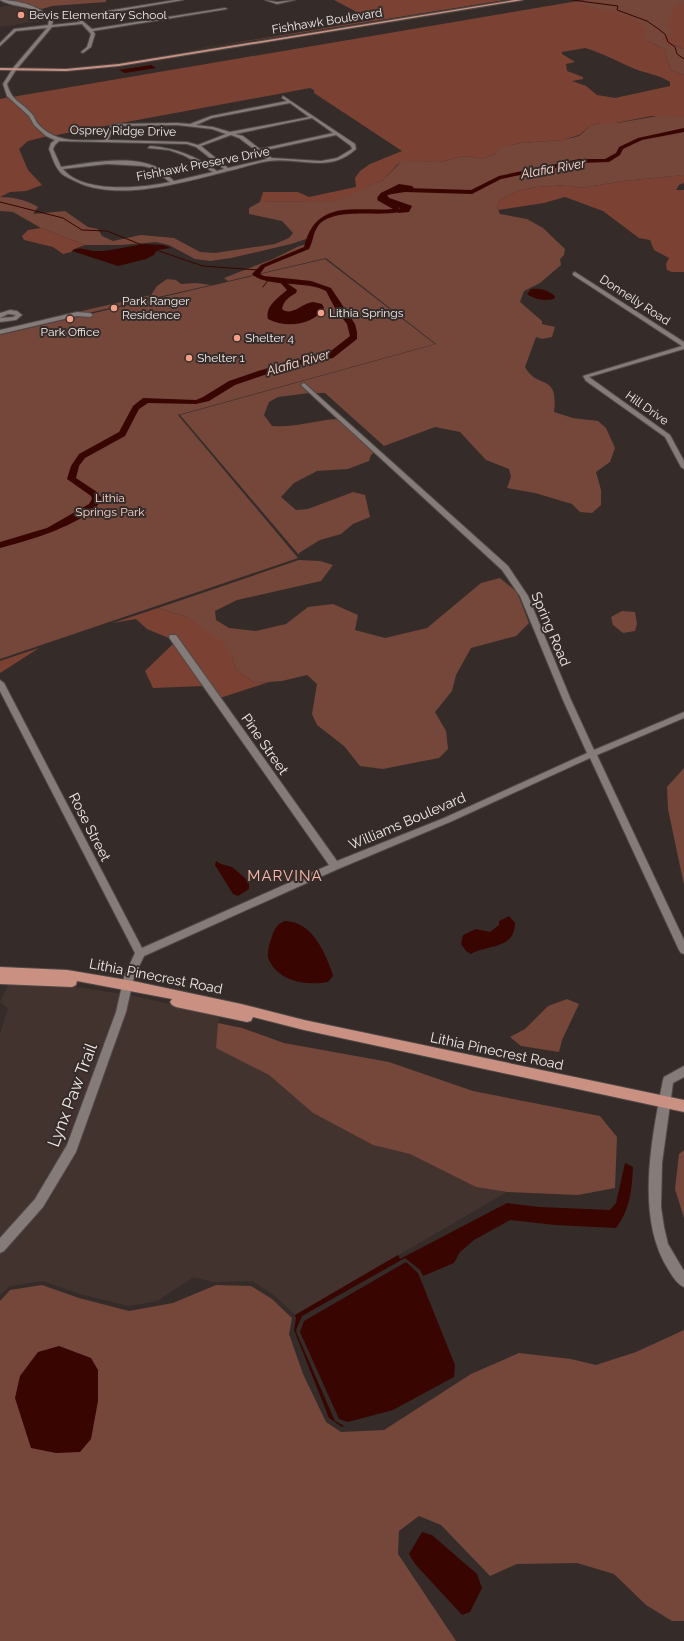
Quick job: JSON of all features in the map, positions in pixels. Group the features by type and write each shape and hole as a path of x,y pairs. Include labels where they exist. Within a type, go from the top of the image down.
{"main road":[{"name":"Fishhawk Boulevard","path":"0,68 84,69 137,63 520,0"},
{"name":"Lithia Pinecrest Road","path":"0,972 62,974 126,988 264,1014 304,1025 684,1106"},
{"name":"Lithia Pinecrest Road","path":"0,979 65,981 126,988"}],"street":[{"path":"1,0 44,13 52,20 50,27 7,79 5,87"},
{"path":"9,0 41,8 56,18 56,27 35,52"},
{"path":"83,52 89,47 93,35 91,30 75,18 181,0"},
{"path":"267,0 277,2 293,0"},
{"path":"91,30 225,9"},
{"path":"0,45 15,30 56,27 83,23"},
{"path":"5,87 28,63"},
{"name":"Osprey Ridge Drive","path":"5,87 8,95 31,115 35,124 48,135 58,140 175,142 198,146 228,170"},
{"name":"Fishhawk Preserve Drive","path":"52,146 51,149 60,168 66,175 73,179 100,186 143,187 173,182 271,160 328,161 338,159 354,147 314,116 283,97"},
{"path":"192,125 211,117 292,102"},
{"path":"198,146 232,133 314,116"},
{"path":"106,141 112,126 115,125 192,125 232,133 246,140 257,151 271,160"},
{"path":"257,151 336,134"},
{"path":"52,146 58,140"},
{"path":"167,148 175,142"},
{"path":"52,146 139,146 167,148 188,154 216,172"},
{"path":"60,168 94,164 141,164 154,168 173,182"},
{"name":"Donnelly Road","path":"575,274 684,346"},
{"path":"0,332 77,314 90,315"},
{"name":"Donnelly Road","path":"586,376 684,346"},
{"name":"Hill Drive","path":"586,376 588,380 668,436 684,467"},
{"name":"Spring Road","path":"304,385 505,568 524,596 592,754 684,950"},
{"name":"Pine Street","path":"173,637 335,866"},
{"name":"Rose Street","path":"0,683 140,953"},
{"name":"Williams Boulevard","path":"140,953 335,866 447,820 592,754 684,715"},
{"path":"126,988 140,953"},
{"name":"Lynx Paw Trail","path":"0,1247 39,1204 72,1148 121,1012 126,988"},
{"path":"684,1071 668,1080 664,1102 655,1190 656,1221 662,1243 672,1265 684,1281"}],"shaded area":[{"path":"334,0 505,0 180,52 372,20"},
{"path":"578,1 579,4 628,16 637,20 644,25 648,31 644,39 664,49 671,70 684,75 684,117 651,116 616,123 601,123 590,126 579,135 563,140 521,143 501,147 495,154 482,159 464,156 440,162 403,161 397,165 383,180 336,201 260,202 263,192 298,192 309,197 356,187 355,178 360,171 370,164 402,151 314,93 314,90 310,88 51,136 12,97","holes":["585,48 635,69 661,77 670,82 670,86 615,98 597,95 586,86 572,81 583,79 583,77 567,71 566,64 575,62 562,54 562,52"]},
{"path":"684,4 684,49 663,39 673,33 667,25 675,6"},
{"name":"Bevis Elementary School","path":"12,5 31,10 47,20 0,27 0,7"},
{"path":"151,65 156,68 125,73 119,70"},
{"path":"9,97 23,108 48,136 28,141 19,149 28,170 42,185 26,191 10,192 0,197 0,99"},
{"path":"684,175 684,183 679,185 676,190 684,190 684,272 672,272 667,270 666,264 669,258 654,250 650,240 639,238 603,211 565,197 544,203 498,210 497,207 500,200 518,191 537,187 567,185 581,188 624,181"},
{"path":"399,184 412,186 414,188 387,195 389,198 412,206 409,212 398,213 400,209 398,207 377,198 381,193"},
{"path":"41,228 85,245 63,254 53,247 24,240 22,236 28,230"},
{"path":"145,244 163,245 171,248 157,250 154,255 146,259 118,266 72,251 80,249 106,251"},
{"path":"277,279 281,279 297,290 296,293 285,301 282,309 286,311 293,311 313,302 322,304 324,308 313,319 298,324 282,324 268,319 268,310 270,306 287,290"},
{"path":"531,289 541,289 547,291 555,296 554,299 540,300 534,298 527,294"},
{"path":"158,608 187,617 224,643 232,657 236,670 255,683 269,682 220,698 174,634 169,636 171,639 147,629 136,619 113,623"},
{"path":"174,643 213,700 203,686 153,688 145,671"},
{"path":"39,648 0,673 0,661"},
{"path":"216,861 232,867 245,878 249,884 249,889 238,896 233,894 215,865"},
{"path":"509,916 515,923 514,932 505,942 471,954 466,951 461,944 463,935 476,929 490,932 499,925 499,921"},
{"path":"285,921 303,926 321,946 333,976 328,982 303,983 295,981 280,973 269,960 268,951 272,936 278,925"},
{"path":"9,983 64,985 121,994 118,1011 68,1146 35,1201 0,1240 0,1034 8,1009 0,1002"},
{"path":"129,995 220,1015 218,1023 245,1062 269,1075 313,1113 373,1145 410,1154 476,1187 507,1192 295,1315 274,1295 252,1281 212,1282 194,1277 157,1301 129,1306 80,1294 43,1281 10,1286 0,1295 0,1254 42,1206"},
{"path":"625,1163 633,1167 631,1191 627,1207 616,1228 555,1225 510,1220 474,1240 460,1252 454,1263 423,1276 420,1270 405,1258 302,1316 296,1330 297,1334 335,1421 344,1426 342,1427 329,1418 294,1330 295,1315 398,1255 400,1259 507,1203 539,1207 610,1210 616,1203"},
{"path":"406,1262 418,1273 455,1365 454,1377 393,1410 348,1422 339,1419 300,1332 304,1321"},
{"path":"59,1346 91,1358 98,1370 98,1401 91,1439 80,1452 56,1453 31,1448 15,1398 20,1376 38,1352"},
{"path":"422,1532 432,1535 477,1574 482,1588 470,1612 462,1615 415,1564 409,1554"}],"green space":[{"path":"10,0 106,0 106,2 52,6 42,9"},
{"path":"684,0 684,4 680,4 674,33 663,39 684,49 684,75 671,70 664,49 644,39 629,17 578,4 578,1"},
{"path":"663,115 684,117 684,175 624,181 581,188 567,185 537,187 518,191 500,200 497,207 500,214 527,219 543,228 565,249 564,255 560,259 561,265 540,283 524,291 520,302 542,321 542,324 555,327 552,337 542,339 536,337 525,367 535,378 550,386 555,400 554,412 573,418 598,421 606,428 615,448 610,462 596,472 601,490 601,505 592,513 580,512 572,504 535,493 507,488 511,477 509,469 486,460 460,432 435,427 384,446 325,393 315,393 304,384 301,385 309,393 278,397 269,402 264,415 272,426 289,426 338,419 375,452 371,455 369,461 348,469 317,471 294,483 281,497 296,510 308,509 353,492 365,495 370,517 353,524 341,534 320,540 299,553 299,555 180,415 436,344 326,258 228,281 224,278 312,242 309,238 291,244 231,258 210,261 195,259 169,245 156,242 121,245 85,245 41,228 13,212 0,211 0,197 15,198 29,202 38,207 33,214 65,211 88,227 98,229 102,236 113,241 141,235 174,238 200,252 215,253 275,244 289,238 293,233 282,221 249,214 249,208 260,202 316,201 369,186 383,180 403,160 440,162 464,156 482,159 495,154 500,147 521,143 563,140 579,136 590,126 601,123 617,123","holes":["387,190 404,190 387,195 389,198 412,206 399,213 400,209 398,207 377,198 381,193"]},
{"name":"Lithia Springs Park","path":"325,259 435,344 178,415 298,558 0,659 0,335"},
{"path":"167,279 176,280 181,284 196,283 211,285 88,313 0,330 151,295 157,286"},
{"path":"299,560 320,561 333,565 321,581 237,600 215,611 216,620 229,628 256,631 286,624 308,607 333,604 358,615 355,630 385,638 427,628 481,583 500,578 517,592 529,623 516,636 471,648 456,675 452,691 435,712 446,731 448,749 439,758 383,769 360,766 344,746 317,725 312,714 317,684 307,675 282,681 255,683 236,670 232,657 187,617 158,608"},
{"path":"622,611 635,612 637,624 635,631 623,633 613,625 611,617"},
{"path":"684,768 684,885 668,809 667,787"},
{"path":"567,999 579,1004 562,1040 559,1052 521,1046 510,1037 525,1029 548,1006"},
{"path":"218,1023 242,1028 284,1043 389,1062 473,1091 600,1116 617,1137 615,1188 578,1195 507,1192 476,1187 410,1154 373,1145 313,1113 269,1075 216,1048"},
{"path":"684,1150 684,1218 675,1189 679,1154"},
{"path":"42,1285 79,1298 129,1311 173,1303 216,1285 251,1286 272,1299 292,1318 289,1334 303,1374 326,1422 341,1432 384,1430 471,1374 519,1353 571,1359 596,1365 636,1352 684,1330 684,1621 672,1621 646,1605 614,1574 577,1563 517,1564 490,1576 441,1525 419,1516 399,1531 398,1554 456,1641 0,1641 0,1301 10,1290"}],"waterway":[{"path":"572,0 618,6 617,10 647,21 665,34 668,42 675,47 677,54 684,59"},
{"name":"Alafia River","path":"0,545 50,530 93,506 97,499 94,494 71,479 75,466 82,456 122,434 136,408 146,400 196,402 206,399 232,383 286,365 330,356 354,337 351,324 340,310 329,290 311,283 262,278 256,274 263,266 307,248 314,227 325,217 334,214 356,212 398,211 394,206 380,200 384,194 405,190 463,193 472,192 499,178 579,161 607,161 618,154 621,148 640,139 684,130"},
{"path":"0,202 63,218 82,230 107,231 142,245"},
{"path":"156,250 203,266 258,270"},
{"path":"263,287 269,279"}],"place":[{"name":"Bevis Elementary School","path":"21,15"},
{"name":"Park Ranger Residence","path":"114,308"},
{"name":"Lithia Springs","path":"321,313"},
{"name":"Park Office","path":"70,319"},
{"name":"Shelter 4","path":"237,338"},
{"name":"Shelter 1","path":"189,358"}],"district":[{"name":"MARVINA","path":"285,876"}]}
